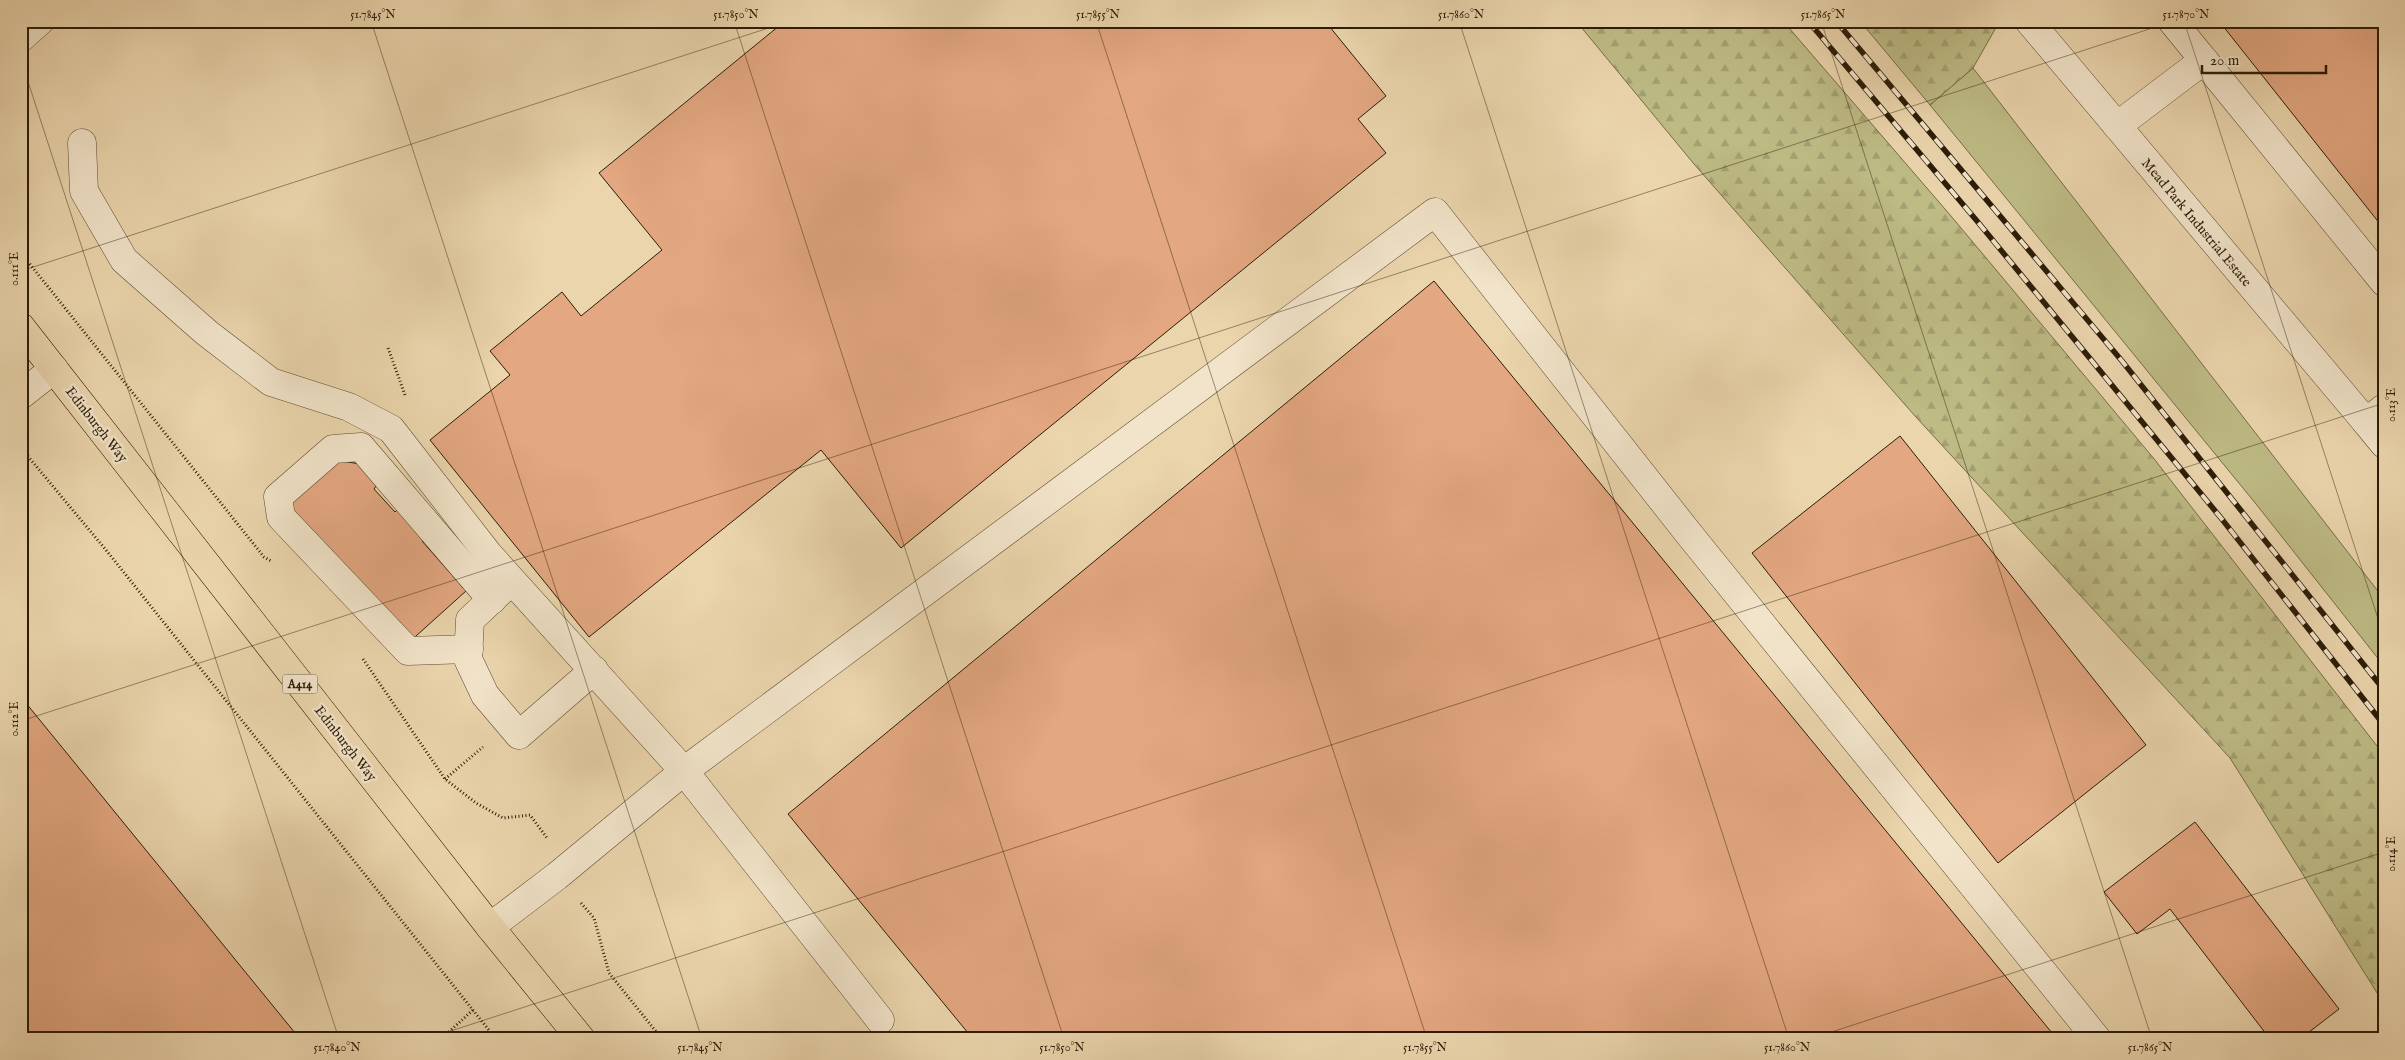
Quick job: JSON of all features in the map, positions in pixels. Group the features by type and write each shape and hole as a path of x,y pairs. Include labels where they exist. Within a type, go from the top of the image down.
{"highway":[{"name":"Edinburgh Way","path":"21,327 490,927 581,1039"}],"street":[{"path":"21,38 40,21"},
{"name":"Mead Park Industrial Estate","path":"2029,21 2117,126 2375,415 2384,444"},
{"path":"2172,21 2384,282"},
{"path":"2117,126 2204,60"},
{"path":"82,143 84,191 124,260 207,333 272,382 349,407 390,429 490,555 684,771 880,1020"},
{"path":"490,927 557,876 684,771 1434,212 1689,534 2097,1039"},
{"path":"21,395 54,369"},
{"path":"469,649 408,651 281,517 278,497 333,449 361,447 492,600"},
{"path":"512,580 470,620 468,659 485,695 519,735 594,670"}],"path":[{"path":"21,253 264,557 272,562"},
{"path":"21,448 106,550 496,1039"},
{"path":"361,656 446,779 476,803 503,818 530,815 564,860 557,876 594,918 609,973 662,1039"},
{"path":"446,779 510,724"},
{"path":"441,1039 473,1010"}],"green space":[{"path":"1576,21 1783,21 1951,216 2155,460 2384,755 2384,1004 2230,758 1915,416 1694,164"},
{"path":"1860,21 1996,21 1998,24 1973,68 1930,105"},
{"path":"1973,68 2384,599 2384,666 2256,504 1930,105"}],"building":[{"path":"785,21 1325,21 1386,96 1358,119 1386,153 901,548 821,450 589,637 430,440 510,375 490,351 562,292 581,316 662,250 599,173"},
{"path":"2219,21 2384,21 2384,229"},
{"path":"1434,281 2057,1039 973,1039 788,814"},
{"path":"1900,436 2146,745 1998,863 1752,553"},
{"path":"336,460 360,464 378,483 374,489 395,512 401,506 427,536 422,541 466,591 406,645 290,515 289,504"},
{"path":"21,697 300,1039 21,1039"},
{"path":"2195,822 2339,1009 2300,1039 2270,1039 2170,909 2137,934 2104,892"}],"railway":[{"path":"1808,21 1977,221 2221,518 2384,725"},
{"path":"1836,21 2122,361 2384,690"}]}
